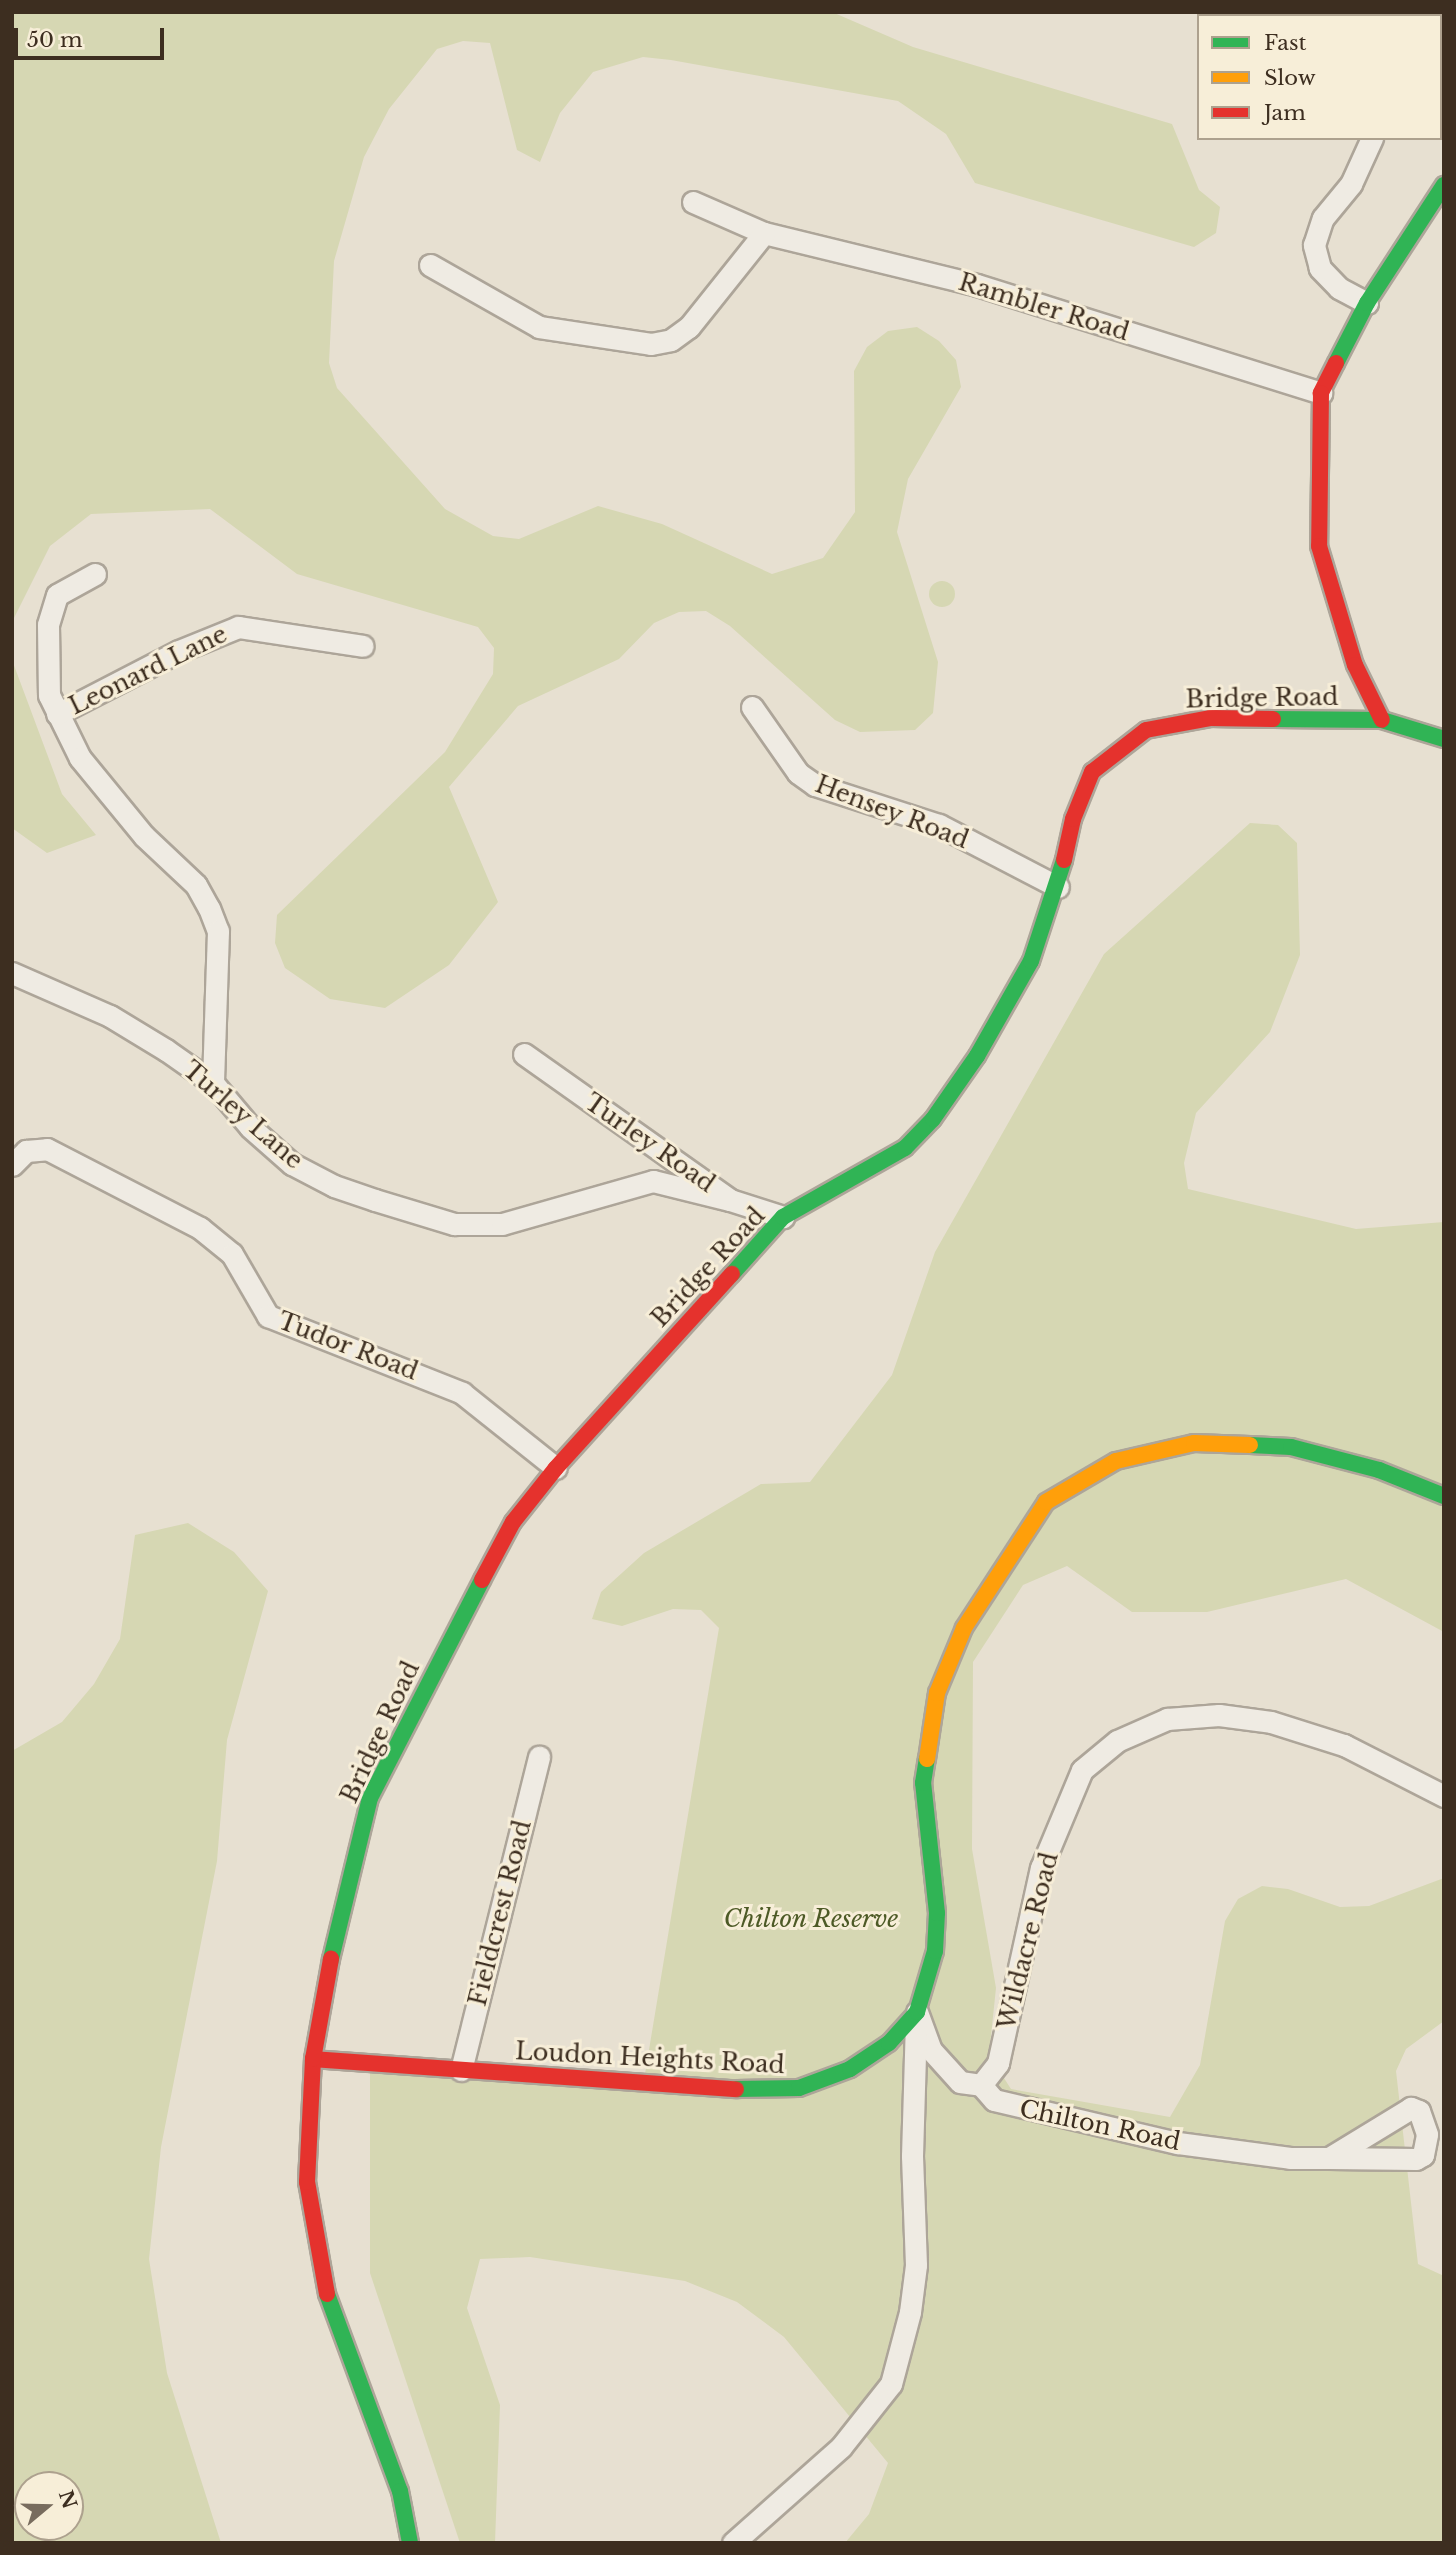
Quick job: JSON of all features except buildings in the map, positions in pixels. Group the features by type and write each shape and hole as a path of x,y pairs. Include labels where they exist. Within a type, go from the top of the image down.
{"main road":[{"path":"1382,720 1355,665 1319,546 1321,393 1367,303 1444,184"},
{"name":"Bridge Road","path":"313,2059 328,1969 370,1798 406,1721 513,1522 556,1468 783,1217 905,1148 933,1119 977,1056 1031,961 1058,887 1073,819 1092,772 1127,740 1146,730 1210,719 1382,720 1444,739"},
{"name":"Loudon Heights Road","path":"313,2059 714,2088 799,2088 872,2056 916,2012 935,1951 937,1913 923,1783 937,1693 964,1628 1046,1502 1116,1461 1194,1443 1291,1447 1380,1470 1444,1496"},
{"path":"313,2059 307,2182 320,2272 341,2342 400,2491 410,2543"}],"street":[{"path":"1367,303 1339,288 1320,268 1314,246 1322,218 1351,184 1371,140"},
{"name":"Rambler Road","path":"693,202 764,233 977,285 1321,393"},
{"path":"430,265 539,327 651,344 671,340 689,327 764,233"},
{"path":"95,574 57,595 48,625 49,695 75,751 112,800 197,885 209,908 218,931 213,1083"},
{"name":"Leonard Lane","path":"57,714 179,651 238,627 363,646"},
{"name":"Hensey Road","path":"752,707 798,773 815,785 939,825 1058,887"},
{"name":"Turley Lane","path":"12,973 110,1016 213,1083 250,1127 292,1164 334,1186 454,1224 502,1224 653,1181 730,1200"},
{"name":"Turley Road","path":"524,1054 730,1200 783,1217"},
{"name":"Tudor Road","path":"12,1165 26,1151 47,1149 200,1228 232,1254 268,1316 463,1393 556,1468"},
{"name":"Wildacre Road","path":"981,2085 998,2063 1041,1868 1082,1770 1117,1741 1167,1719 1219,1715 1271,1722 1343,1745 1444,1796"},
{"name":"Fieldcrest Road","path":"461,2070 539,1756"},
{"path":"733,2543 841,2447 891,2384 911,2312 916,2265 912,2157 916,2012"},
{"name":"Chilton Road","path":"916,2012 931,2050 960,2082 981,2085 994,2100 1178,2143 1290,2158 1329,2158"}],"green space":[{"path":"12,12 832,12 913,47 1172,124 1199,190 1220,207 1216,233 1194,247 975,183 946,134 898,101 643,57 593,72 560,113 540,162 517,150 490,43 463,41 437,49 389,109 364,157 334,261 329,363 337,388 445,509 493,536 519,539 598,506 662,524 772,574 823,558 855,512 854,371 867,347 888,331 917,327 939,341 956,360 961,387 908,479 897,532 938,662 933,713 915,730 860,732 835,720 730,626 706,611 679,612 654,623 619,659 518,706 449,787 498,902 449,965 385,1008 330,999 285,968 275,943 277,915 445,752 493,674 494,648 478,627 297,574 210,509 91,514 50,546 12,622"},
{"path":"942,581 951,585 955,594 951,603 942,607 933,603 929,594 933,585"},
{"path":"12,660 62,794 96,835 47,853 12,828"},
{"name":"Chilton Reserve","path":"1250,823 1278,825 1297,843 1300,955 1270,1032 1196,1113 1184,1163 1188,1189 1356,1229 1444,1222 1444,1632 1346,1579 1207,1612 1132,1612 1067,1566 1023,1585 973,1662 972,1849 996,1988 989,2055 1011,2089 1170,2117 1200,2065 1225,1921 1238,1899 1262,1886 1288,1889 1340,1907 1369,1906 1444,1878 1444,2021 1406,2049 1396,2071 1418,2264 1444,2276 1444,2543 845,2543 869,2514 888,2463 784,2337 737,2302 685,2281 530,2257 480,2259 467,2308 500,2405 495,2543 460,2543 370,2273 370,2073 642,2092 719,1628 701,1610 673,1609 622,1626 592,1619 601,1592 644,1553 761,1484 810,1482 892,1375 935,1252 1104,954"},
{"path":"188,1523 234,1552 268,1591 227,1740 217,1861 161,2147 149,2259 167,2373 221,2543 12,2543 12,1751 62,1722 94,1684 120,1639 135,1535"}],"traffic: fast":[{"path":"1336,363 1367,303 1444,185"},
{"path":"1273,719 1382,720 1444,739"},
{"path":"732,1274 783,1217 905,1148 933,1119 977,1056 1031,961 1064,860"},
{"path":"1250,1445 1291,1447 1379,1470 1444,1496"},
{"path":"331,1959 370,1798 482,1580"},
{"path":"736,2089 799,2088 850,2069 889,2043 917,2012 935,1951 937,1913 923,1783 927,1759"},
{"path":"327,2294 400,2491 410,2543"}],"traffic: slow":[{"path":"927,1759 937,1693 964,1628 1046,1502 1116,1461 1194,1443 1250,1445"}],"traffic: jam":[{"path":"1336,363 1321,393 1319,546 1355,665 1382,720"},
{"path":"1064,860 1073,819 1092,772 1146,730 1210,718 1273,719"},
{"path":"482,1580 513,1522 556,1468 732,1274"},
{"path":"327,2294 307,2182 313,2059 331,1959"},
{"path":"313,2059 736,2089"}]}
